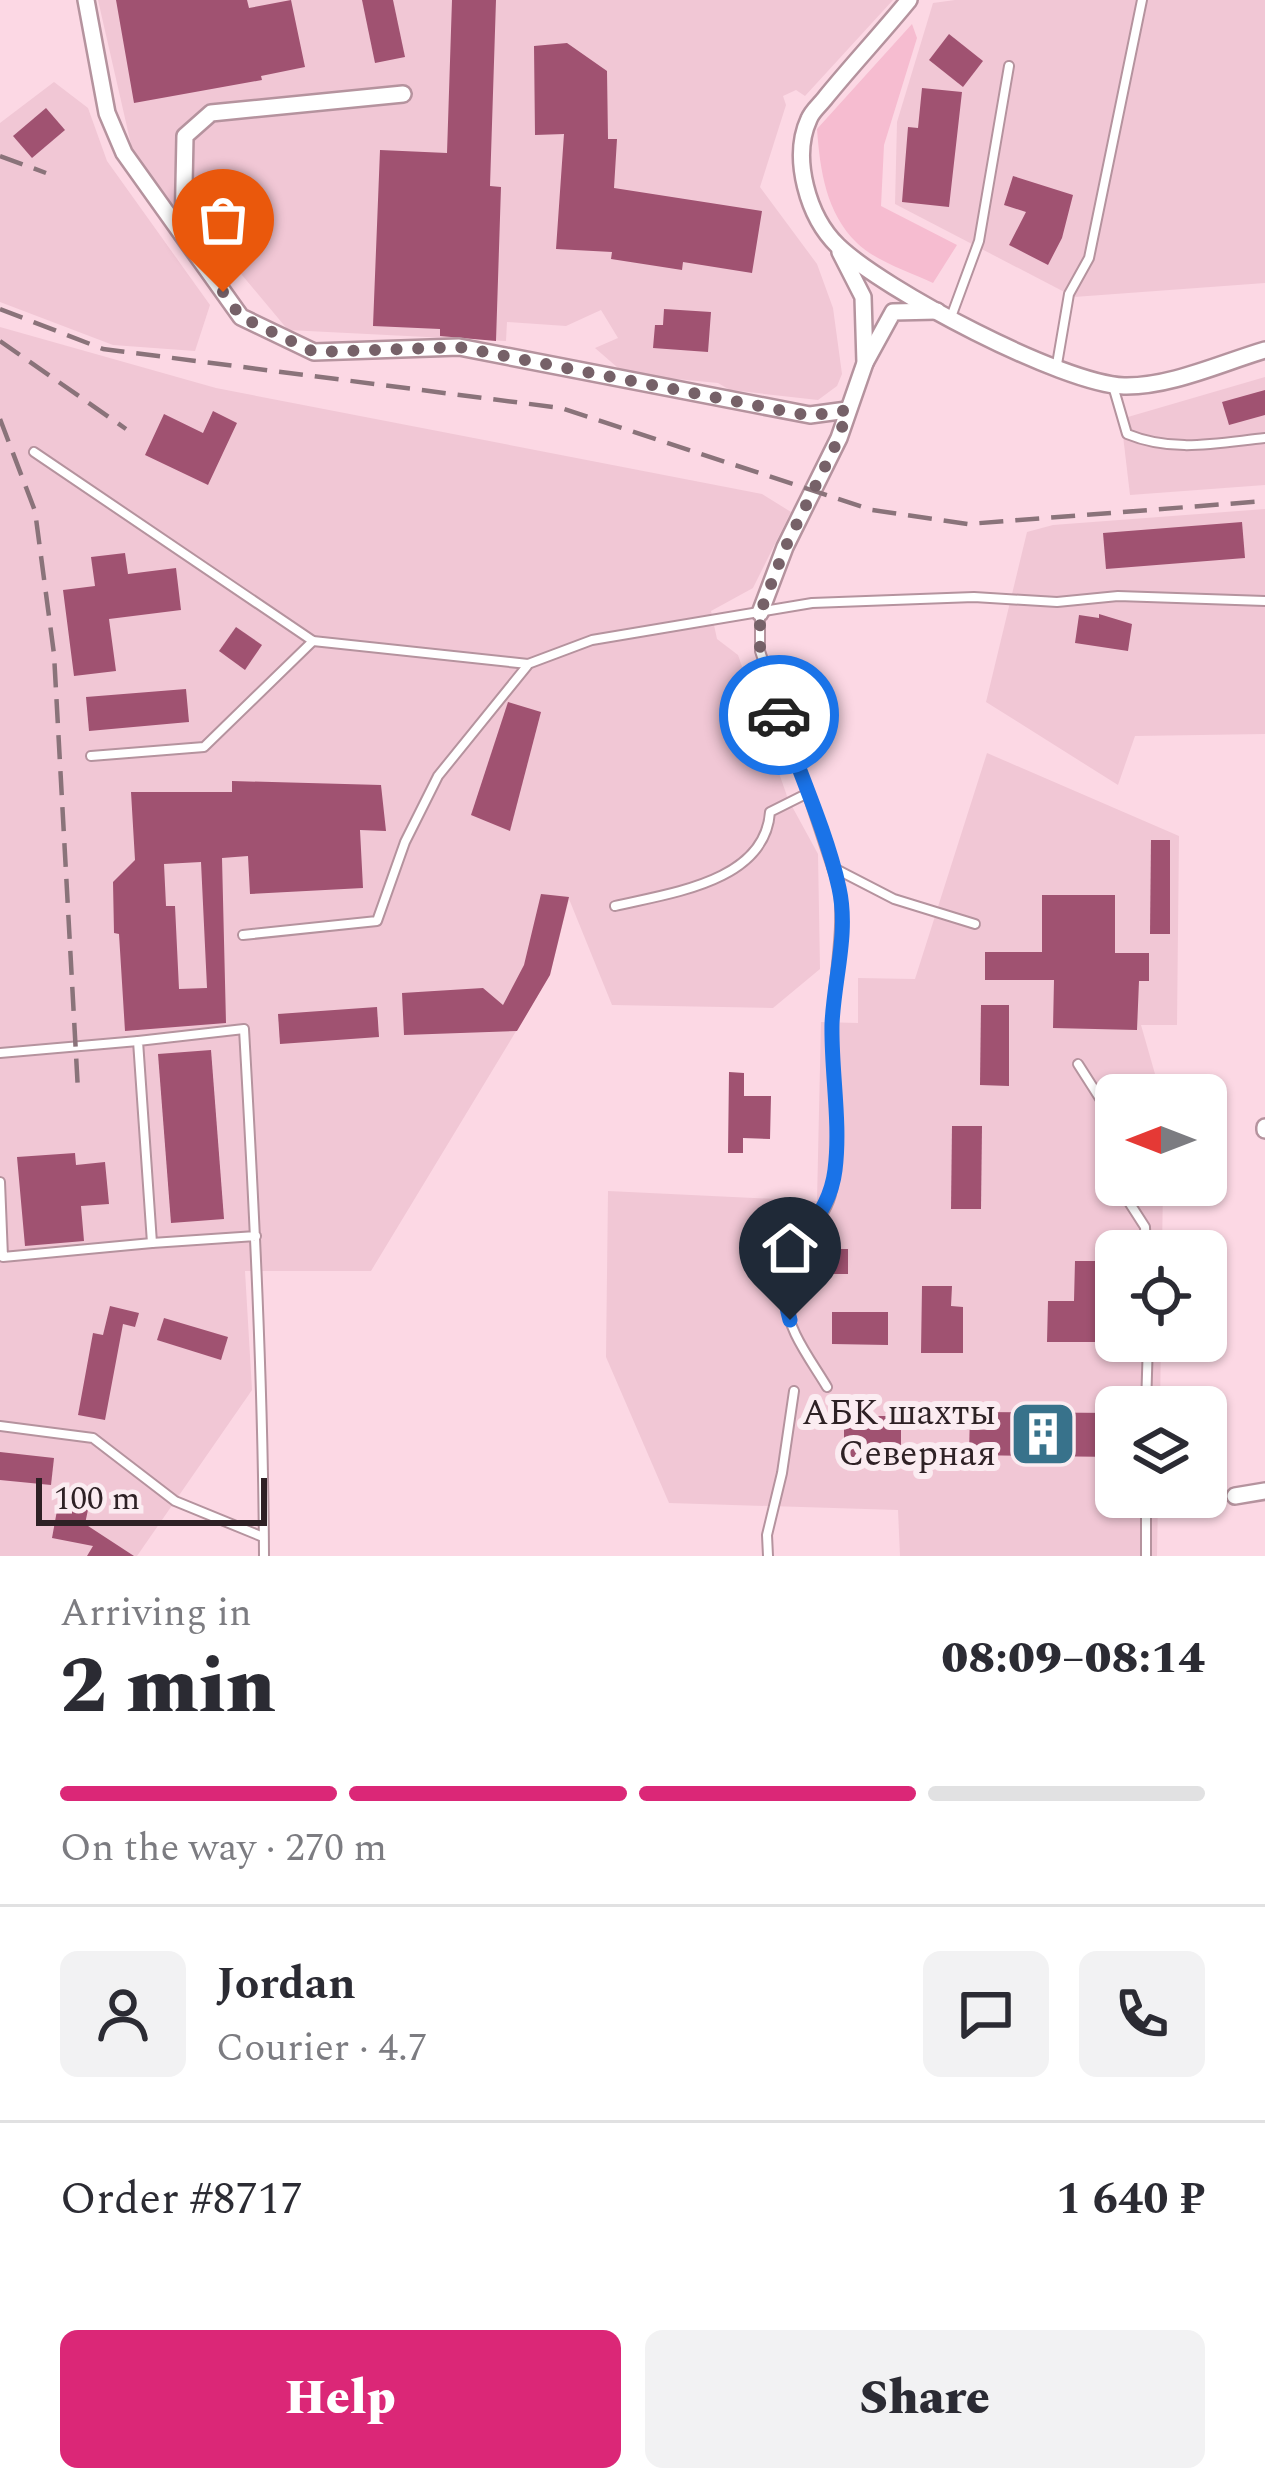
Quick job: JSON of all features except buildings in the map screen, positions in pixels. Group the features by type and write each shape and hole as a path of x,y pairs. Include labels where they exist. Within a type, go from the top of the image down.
{"street":[{"path":"86,0 107,113 124,153 241,317 314,352 459,347 810,416 847,410"},
{"path":"865,363 863,297 818,218 807,191 802,156 809,118 909,0"},
{"path":"183,235 185,136 212,113 403,94"},
{"path":"836,244 876,276 945,314 1056,370 1112,385 1166,381 1265,350"},
{"path":"760,613 785,548 839,438 865,363 893,312 945,314"},
{"path":"1235,1496 1265,1491"}],"lane":[{"path":"1056,370 1069,294 1089,258 1142,0"},
{"path":"945,314 980,241 1009,66"},
{"path":"1112,385 1127,434 1152,444 1170,448 1265,438"},
{"path":"34,452 314,641 528,664 592,640 812,603 928,598 1057,602 1118,596 1265,602"},
{"path":"760,613 760,651 839,888 842,921 832,1022 836,1163 831,1198 790,1254 785,1300 798,1338 827,1387"},
{"path":"91,756 204,747 314,641"},
{"path":"243,934 377,921 405,842 438,776 528,664"},
{"path":"615,906 693,887 745,863 769,826 770,812 806,794"},
{"path":"832,867 894,899 975,924"},
{"path":"0,1053 244,1029 256,1236 264,1556"},
{"path":"138,1041 152,1243"},
{"path":"1078,1064 1095,1091"},
{"path":"0,1182 3,1257 256,1236"},
{"path":"768,1556 767,1535 794,1391"},
{"path":"0,1426 93,1438 175,1501 263,1537"},
{"path":"1146,1518 1146,1556"}],"shaded area":[{"path":"98,0 893,0 805,96 796,90 783,96 786,105 760,187 817,264 833,308 842,374 837,386 818,400 625,374 595,348 618,338 601,310 566,326 507,322 506,341 288,330 206,232 193,237 135,162"},
{"path":"1265,0 1265,283 1074,297 895,204 897,122 933,3"},
{"path":"912,24 917,38 884,145 881,206 957,245 933,283 873,255 847,231 826,190 817,129"},
{"path":"54,82 88,108 107,161 210,305 195,351 113,345 0,302 0,123"},
{"path":"0,327 216,388 762,494 791,512 753,588 711,611 717,639 738,655 788,799 818,854 820,969 773,1008 612,1005 569,899 550,975 371,1271 245,1271 252,1390 137,1556 0,1556"},
{"path":"1265,377 1265,485 1130,495 1121,419"},
{"path":"1265,509 1265,734 1135,736 1118,785 986,702 1027,532 1053,525"},
{"path":"987,753 1179,836 1177,1025 1141,1025 1155,1074 1095,1074 1095,1206 1163,1206 1162,1230 1095,1230 1095,1362 1161,1362 1160,1386 1095,1386 1095,1518 1158,1518 1157,1556 900,1556 898,1510 669,1503 606,1357 608,1191 817,1201 821,1022 858,1023 858,978 915,979"}],"railway":[{"path":"0,156 46,173"},
{"path":"0,309 103,349 561,408 872,510 968,524 1265,501"},
{"path":"0,341 126,429"},
{"path":"0,419 35,511 54,654 78,1091"}],"way so far":[{"path":"223,292 241,317 314,352 459,347 810,416 847,410 839,438 785,548 760,613 760,651 779,715"}],"place":[{"name":"АБК шахты Северная","path":"1043,1434"}],"route":[{"path":"779,715 839,888 842,921 832,1022 836,1163 831,1198 790,1254 785,1300 790,1320"}]}
